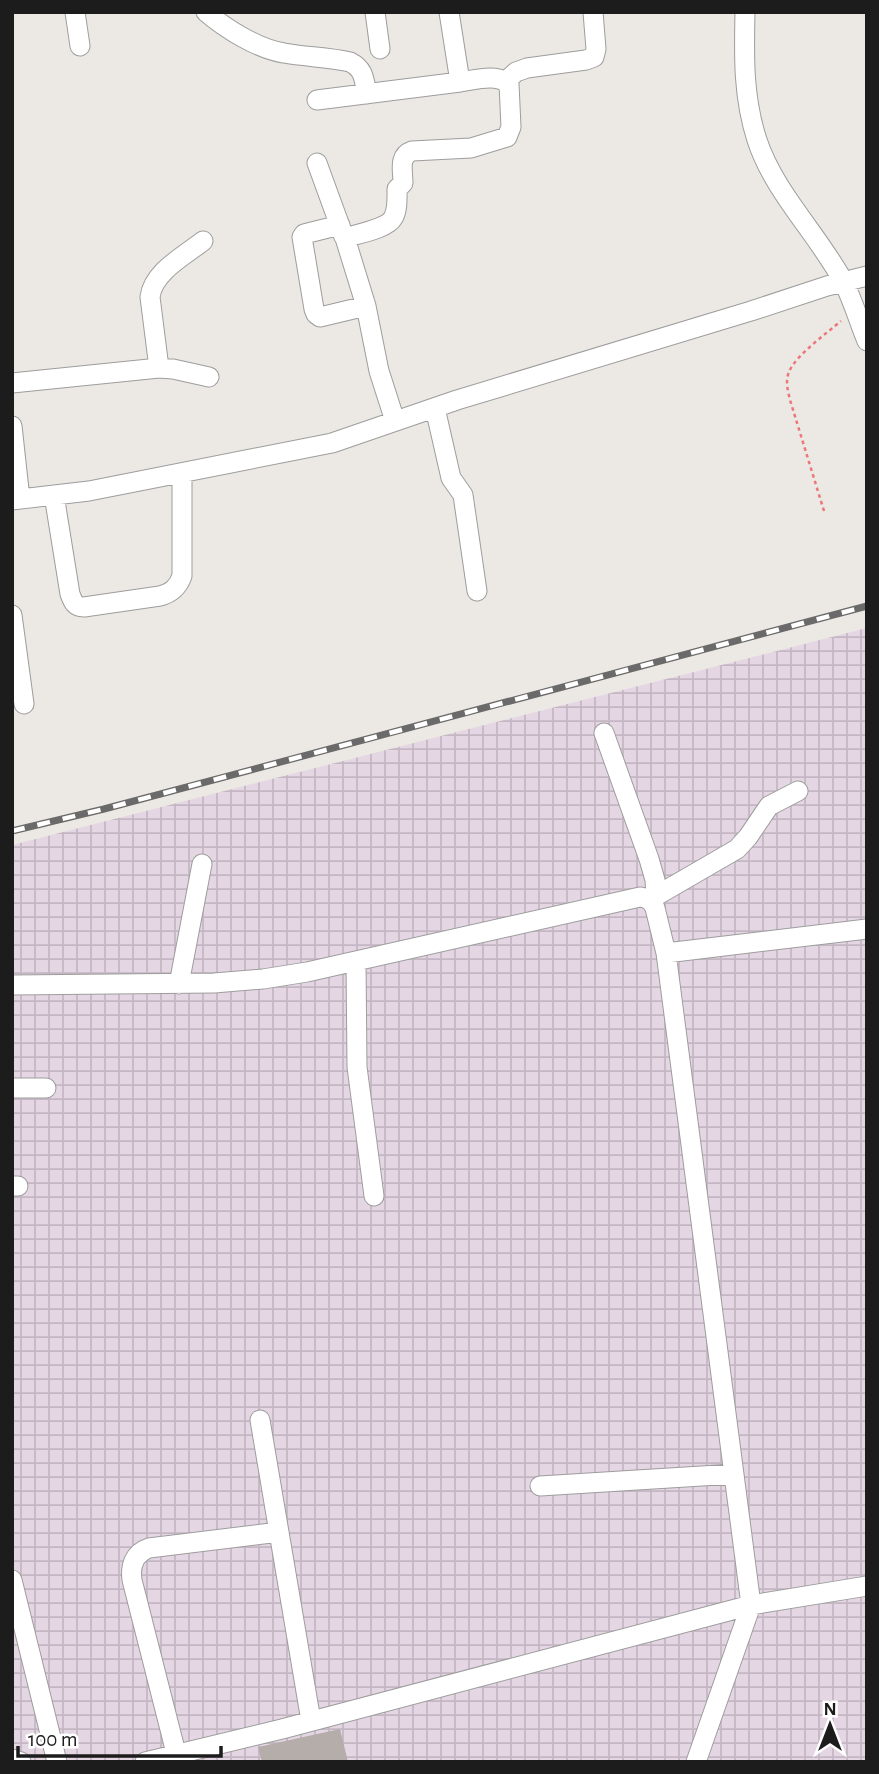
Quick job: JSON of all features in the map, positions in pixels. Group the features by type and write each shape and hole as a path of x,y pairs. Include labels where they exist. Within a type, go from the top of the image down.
{"street":[{"path":"75,12 80,46"},
{"path":"206,12 218,23 269,50 350,62 363,74 367,94"},
{"path":"375,12 380,49"},
{"path":"449,12 460,82"},
{"path":"506,81 516,72 527,68 594,57 596,49 593,12"},
{"path":"745,12 744,74 756,138 782,189 843,282 867,341"},
{"path":"317,100 489,78 497,78 509,84 511,127 507,137 471,148 406,153 402,158 403,183 397,189 394,218 383,226 304,234 302,237 316,314 327,317 366,306"},
{"path":"317,163 366,306 376,360 395,421"},
{"path":"159,368 151,288 161,275 203,241"},
{"path":"12,426 16,500 89,491 321,446 435,408 867,276"},
{"path":"12,383 159,368 209,377"},
{"path":"435,408 451,478 463,495 477,591"},
{"path":"54,495 70,594 74,604 84,607 160,596 176,588 182,576 182,473"},
{"path":"12,615 24,704"},
{"path":"604,733 655,880 653,897 666,953 751,1605 695,1762"},
{"path":"12,985 179,984 264,979 307,972 640,897 653,897 737,849 769,806 798,791"},
{"path":"179,984 202,864"},
{"path":"666,953 867,929"},
{"path":"356,961 357,1068 374,1196"},
{"path":"12,1088 46,1088"},
{"path":"260,1420 311,1721"},
{"path":"540,1486 734,1474"},
{"path":"176,1753 132,1580 134,1561 142,1551 149,1548 279,1532"},
{"path":"12,1580 57,1762"},
{"path":"145,1762 751,1605 867,1586"},
{"path":"12,1759 21,1762"}],"path":[{"path":"824,511 787,384 789,372 797,359 854,310"}],"shaded area":[{"path":"867,628 867,1762 12,1762 12,845"}],"building":[{"path":"340,1729 348,1762 262,1762 258,1747"}],"railway":[{"path":"12,831 104,809 867,606"}]}
